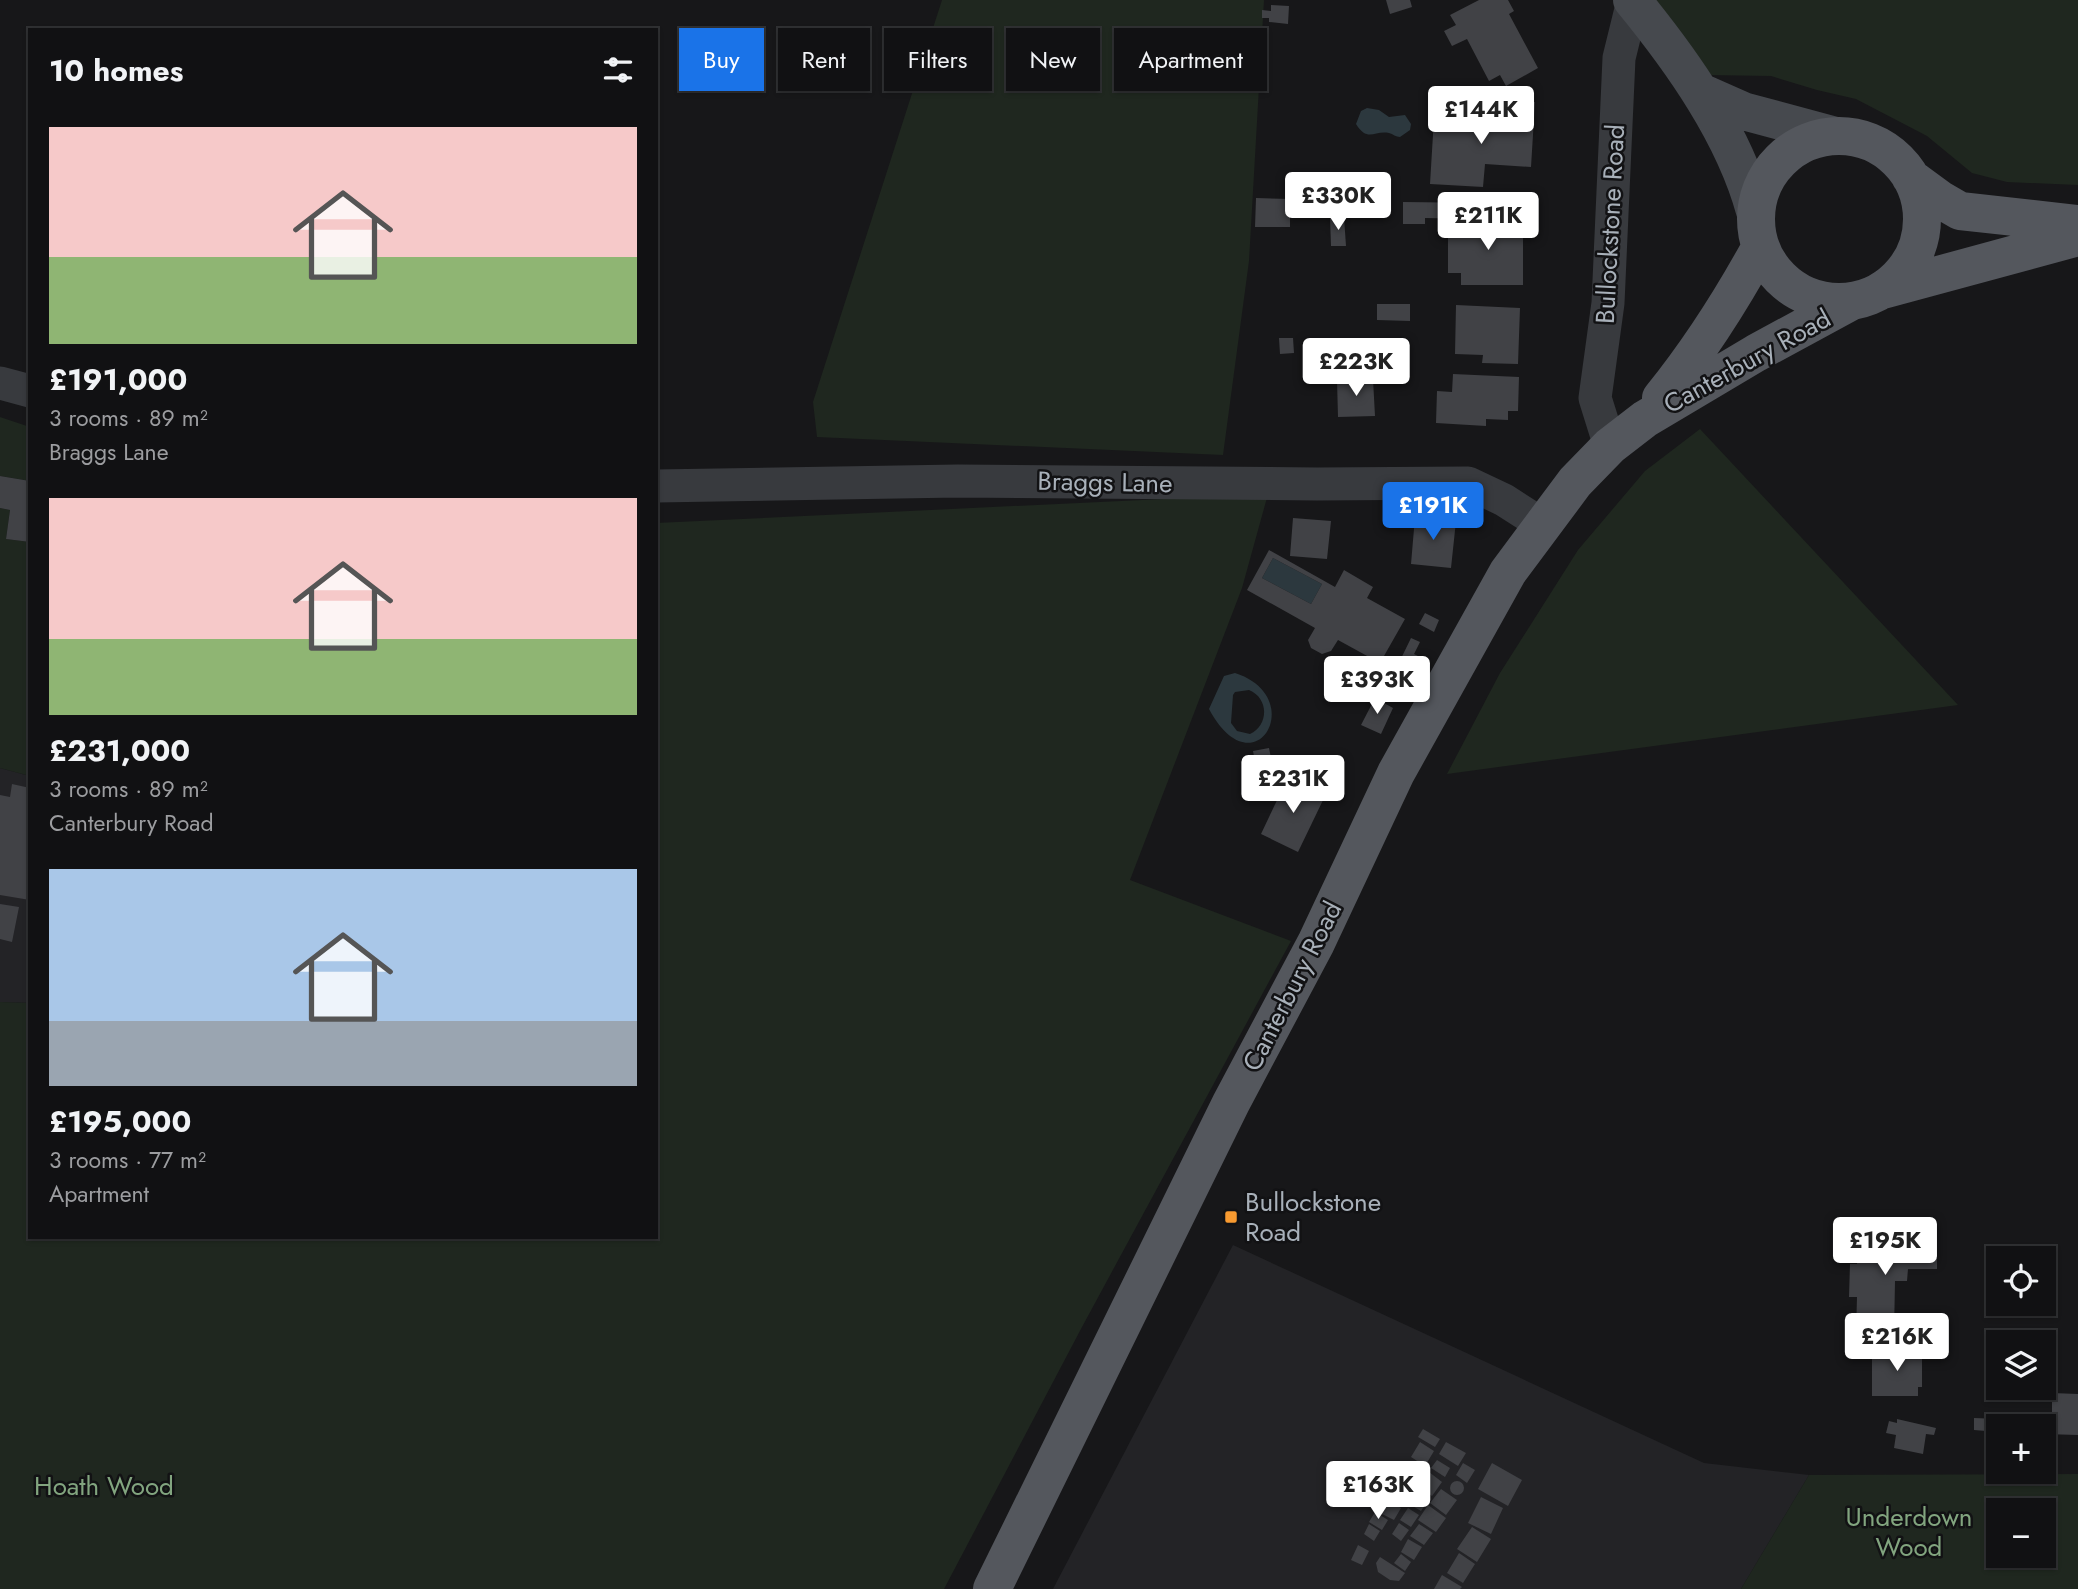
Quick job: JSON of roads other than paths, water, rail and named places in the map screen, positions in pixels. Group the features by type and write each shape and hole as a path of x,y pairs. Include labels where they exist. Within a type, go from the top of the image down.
{"main road":[{"path":"1911,178 1920,204 1921,230 1914,256 1898,278 1867,296 1823,302 1798,293 1779,279 1760,248 1755,211 1763,184 1776,164 1793,149 1813,140 1836,136 1854,137 1887,152 1911,178 1960,211 2078,224"},
{"name":"Canterbury Road","path":"992,1589 1231,1103 1316,943 1396,774 1508,572 1575,482 1609,446 1645,419 1756,353 1867,296 2078,237"},
{"name":"Canterbury Road","path":"1645,419 1695,357 1760,248"}],"street":[{"name":"Bullockstone Road","path":"1632,1 1658,32 1700,92 1740,168 1755,211"},
{"name":"Bullockstone Road","path":"1609,446 1595,398 1608,303 1619,58 1632,1"},
{"path":"1700,92 1743,111 1836,136"},
{"path":"0,383 28,390"},
{"name":"Braggs Lane","path":"658,486 958,481 1468,483 1504,500 1542,525"}],"place":[{"name":"Bullockstone Road","path":"1231,1217"}],"park label":[{"name":"Hoath Wood","path":"104,1486"},
{"name":"Underdown Wood","path":"1909,1532"}]}
